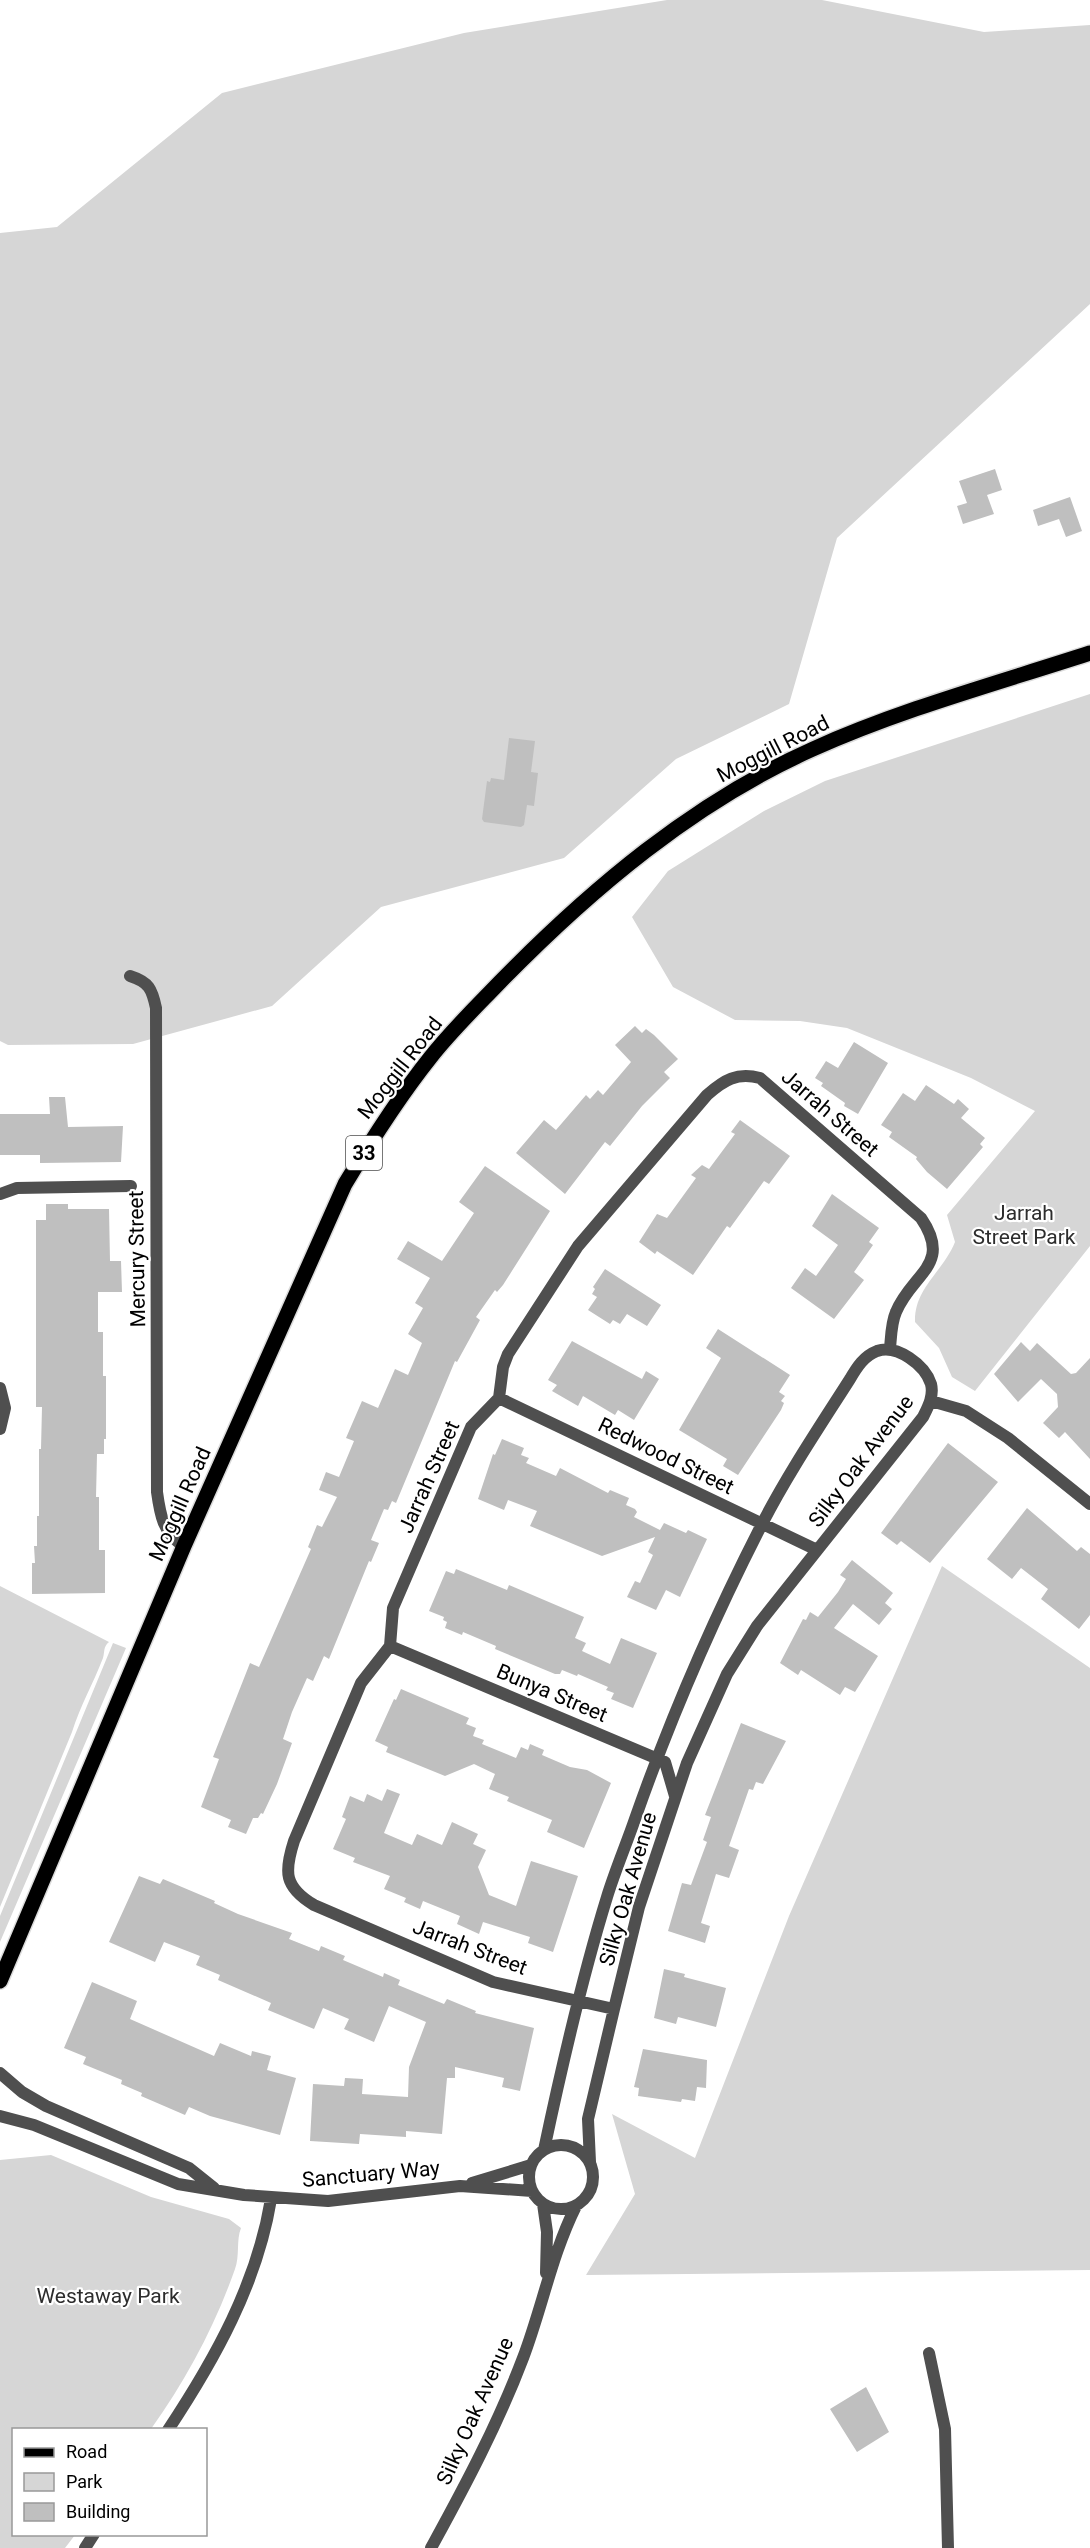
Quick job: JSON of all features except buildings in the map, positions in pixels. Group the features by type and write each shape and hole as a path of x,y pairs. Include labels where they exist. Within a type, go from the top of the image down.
{"main road":[{"name":"Moggill Road","path":"0,1982 184,1546 345,1184 377,1132 430,1058 525,956 629,864 689,818 752,779 814,748 888,720 1090,653"}],"street":[{"name":"Mercury Street","path":"130,976 144,980 152,990 156,1008 157,1492 160,1514 165,1528 184,1546"},
{"name":"Jarrah Street","path":"614,2009 509,1986 473,1974 314,1905 296,1895 287,1878 288,1860 294,1841 361,1683 390,1646 393,1608 471,1426 499,1398 503,1367 508,1354 578,1246 707,1095 721,1083 746,1075 760,1078 921,1218 930,1231 934,1245 932,1259 895,1313 890,1349"},
{"path":"0,1194 17,1188 131,1186"},
{"name":"Silky Oak Avenue","path":"431,2548 483,2454 524,2356 546,2286 576,2206 590,2192 593,2172 590,2162 588,2119 639,1907 687,1763 739,1654 756,1626 923,1417 931,1401 931,1385 923,1370 908,1358 890,1349 876,1352 861,1361 762,1524 699,1657 656,1758 607,1895 577,2001 544,2150 531,2165"},
{"path":"0,1388 5,1408 0,1429"},
{"name":"Redwood Street","path":"499,1398 817,1550"},
{"path":"931,1401 966,1411 1008,1438 1090,1504"},
{"name":"Bunya Street","path":"390,1646 656,1758"},
{"path":"656,1758 665,1762 675,1796"},
{"name":"Sanctuary Way","path":"0,2073 22,2092 46,2106 189,2168 215,2189"},
{"name":"Sanctuary Way","path":"0,2115 34,2125 178,2184 271,2199 328,2201 384,2197 460,2186 532,2191"},
{"path":"544,2150 554,2146 575,2148 590,2162"},
{"path":"460,2186 531,2165 529,2182 532,2191 543,2204 559,2210 576,2206"},
{"path":"169,2428 234,2318 262,2247 271,2199"},
{"name":"Silky Oak Avenue","path":"543,2204 547,2232 546,2286"},
{"path":"929,2353 945,2429 948,2548"},
{"path":"84,2548 93,2536"}],"green space":[{"path":"667,0 822,0 984,32 1090,25 1090,304 837,538 789,704 676,759 564,858 381,907 272,1006 133,1044 8,1045 0,1041 0,233 57,227 222,93 464,33"},
{"name":"Jarrah Street Park","path":"1090,694 1090,1246 975,1391 952,1377 939,1348 915,1322 916,1310 924,1290 955,1242 947,1215 1035,1111 971,1078 847,1028 800,1021 735,1020 673,987 632,917 668,871 764,811 825,781"},
{"path":"942,1566 1090,1668 1090,2270 586,2275 635,2194 612,2114 695,2158 789,1916"},
{"path":"0,1586 109,1642 0,1907"},
{"path":"113,1643 126,1648 0,1942 0,1916"},
{"name":"Westaway Park","path":"51,2155 151,2197 229,2219 241,2228 235,2269 218,2311 199,2352 152,2428 12,2428 12,2536 74,2536 65,2548 0,2548 0,2160"}]}
